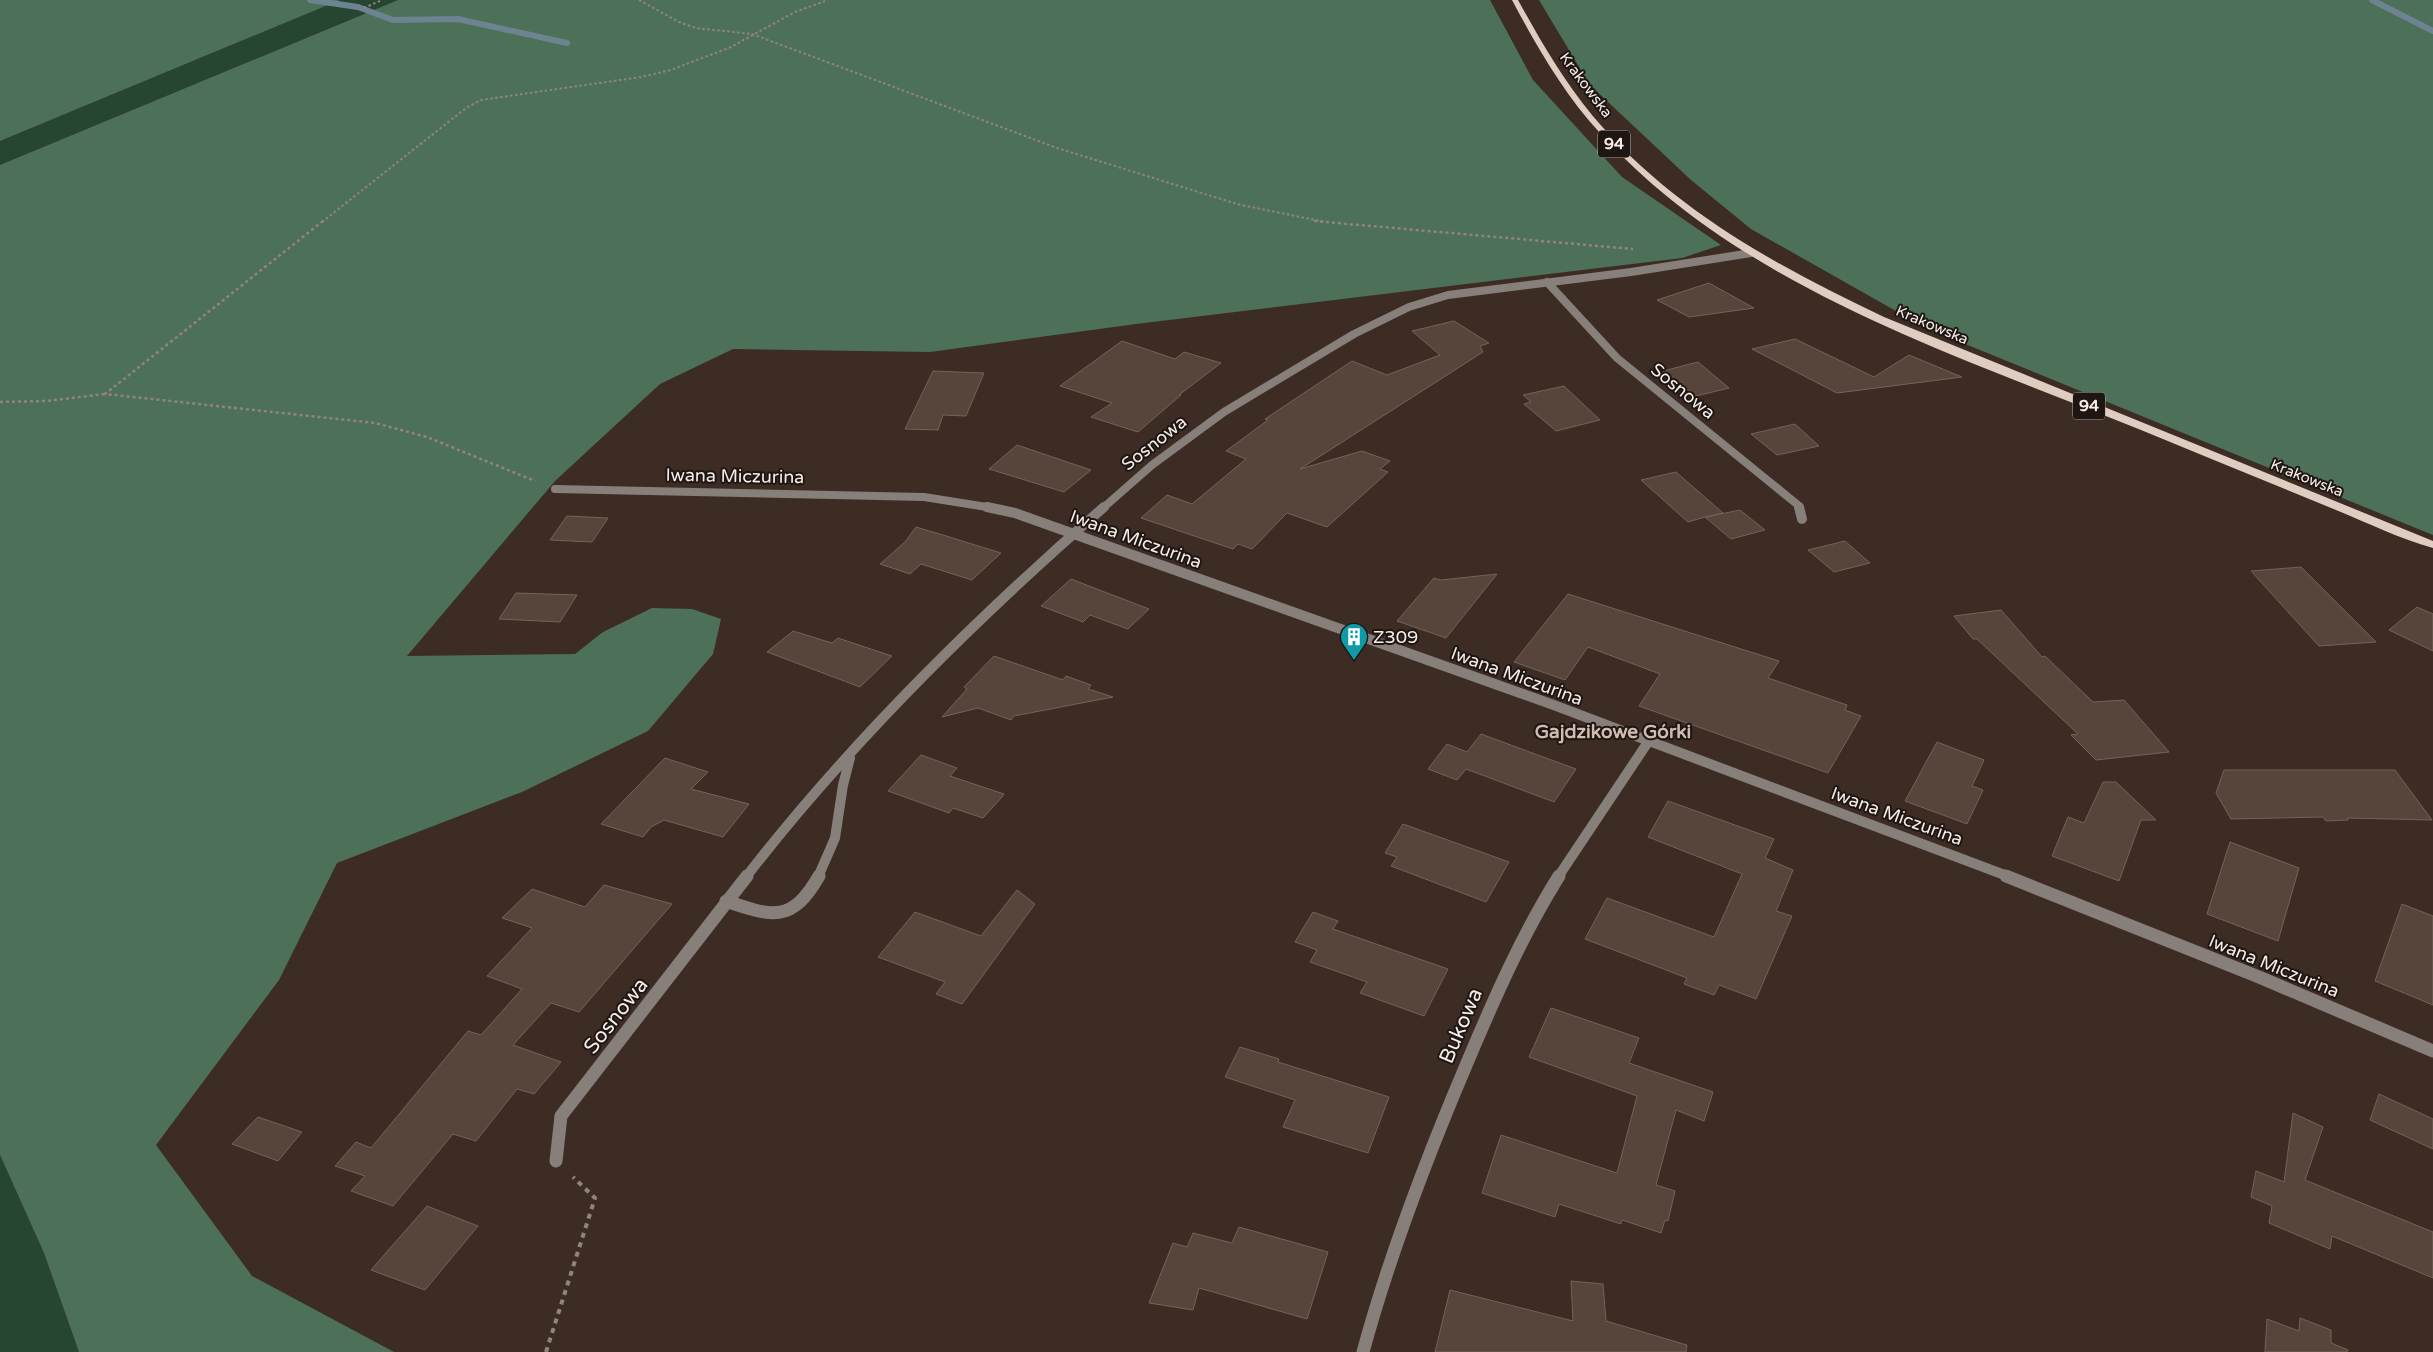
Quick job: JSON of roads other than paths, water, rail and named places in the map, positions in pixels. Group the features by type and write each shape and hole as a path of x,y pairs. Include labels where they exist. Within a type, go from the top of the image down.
{"main road":[{"name":"Krakowska","path":"1515,0 1543,52 1577,101 1604,134 1669,195 1751,253 1827,294 1938,344 2433,545"}],"street":[{"name":"Sosnowa","path":"556,1161 561,1116 766,851 854,750 948,653 1073,534 1181,442 1249,396 1354,334 1428,300 1448,295 1631,272 1751,253"},
{"name":"Sosnowa","path":"1547,282 1616,358 1798,505 1802,519"},
{"name":"Iwana Miczurina","path":"555,489 924,498 970,503 1015,513 1458,671 1962,858 2309,997 2433,1050"},
{"name":"Bukowa","path":"1363,1352 1414,1196 1484,1022 1521,942 1555,881 1648,742"},
{"name":"Sosnowa","path":"726,901 764,913 783,912 796,906 807,896 823,871 830,852 836,831 846,769 854,750"}],"waterway":[{"path":"310,0 358,7 393,20 458,19 567,43"},
{"path":"2372,0 2433,31"}],"place":[{"name":"Z309","path":"1354,661"}],"district":[{"name":"Gajdzikowe Górki","path":"1613,732"}]}
